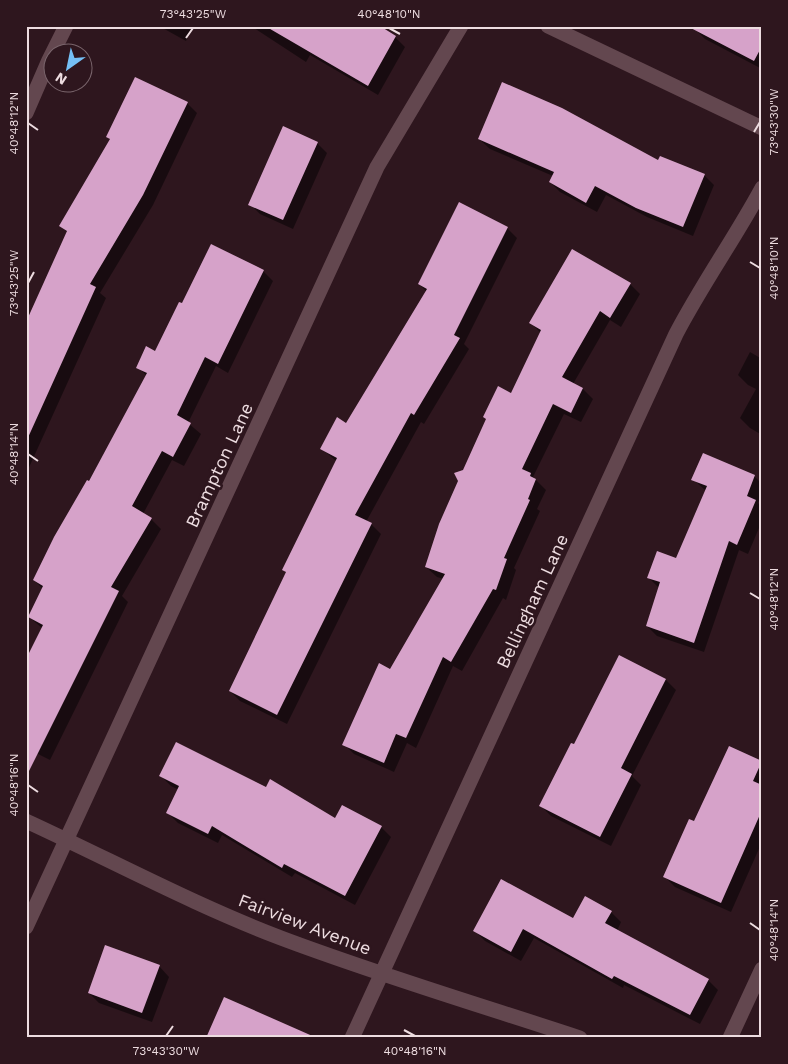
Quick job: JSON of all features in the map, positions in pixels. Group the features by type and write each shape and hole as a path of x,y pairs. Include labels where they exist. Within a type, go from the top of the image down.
{"street":[{"path":"26,112 66,26"},
{"name":"Brampton Lane","path":"26,927 377,167 461,26"},
{"path":"548,26 762,128"},
{"name":"Bellingham Lane","path":"352,1038 676,334 707,277 762,188"},
{"name":"Fairview Avenue","path":"26,821 220,912 281,938 580,1038"},
{"path":"730,1038 762,969"}],"building":[{"path":"265,26 380,26 396,36 368,86"},
{"path":"687,26 762,26 762,46 754,61"},
{"path":"135,77 188,102 143,195 90,284 96,287 26,442 26,322 67,231 59,226 110,139 106,137"},
{"path":"502,82 562,108 658,160 660,156 705,174 683,227 636,208 595,186 586,203 549,182 554,172 478,139"},
{"path":"283,126 318,142 283,220 248,205"},
{"path":"459,202 508,227 454,335 460,338 414,415 411,413 355,515 372,523 277,715 229,691 286,572 282,570 337,458 320,449 337,417 346,423 427,289 418,284"},
{"path":"211,244 264,270 218,364 205,357 177,415 191,423 173,457 162,451 132,506 152,518 111,587 119,591 26,777 26,659 43,625 28,617 43,586 33,580 54,537 87,480 89,481 147,373 136,368 146,346 155,351 179,302 182,303"},
{"path":"572,249 631,283 610,318 600,311 562,377 583,388 571,413 553,404 522,469 531,473 530,476 536,479 528,499 530,500 504,558 507,559 496,590 493,589 451,662 443,657 406,738 396,734 384,763 342,745 379,663 390,669 445,574 425,567 439,524 458,481 454,473 463,470 486,419 483,417 498,386 511,393 541,330 529,323"},
{"path":"703,453 755,475 747,496 756,500 737,545 729,541 694,643 646,626 660,582 647,578 657,551 676,558 707,486 691,480"},
{"path":"619,655 666,679 621,768 632,774 600,837 539,806 571,743 574,744"},
{"path":"176,742 266,787 270,779 335,818 342,805 382,826 345,896 284,864 282,868 212,826 208,834 166,813 179,786 159,776"},
{"path":"729,746 762,761 753,781 762,785 762,810 721,903 663,877 689,819 694,821"},
{"path":"501,879 573,918 585,896 612,911 605,923 709,979 690,1015 614,976 612,979 523,929 511,952 473,931"},
{"path":"105,945 160,965 142,1013 88,993"},
{"path":"224,997 317,1038 206,1038"}]}
